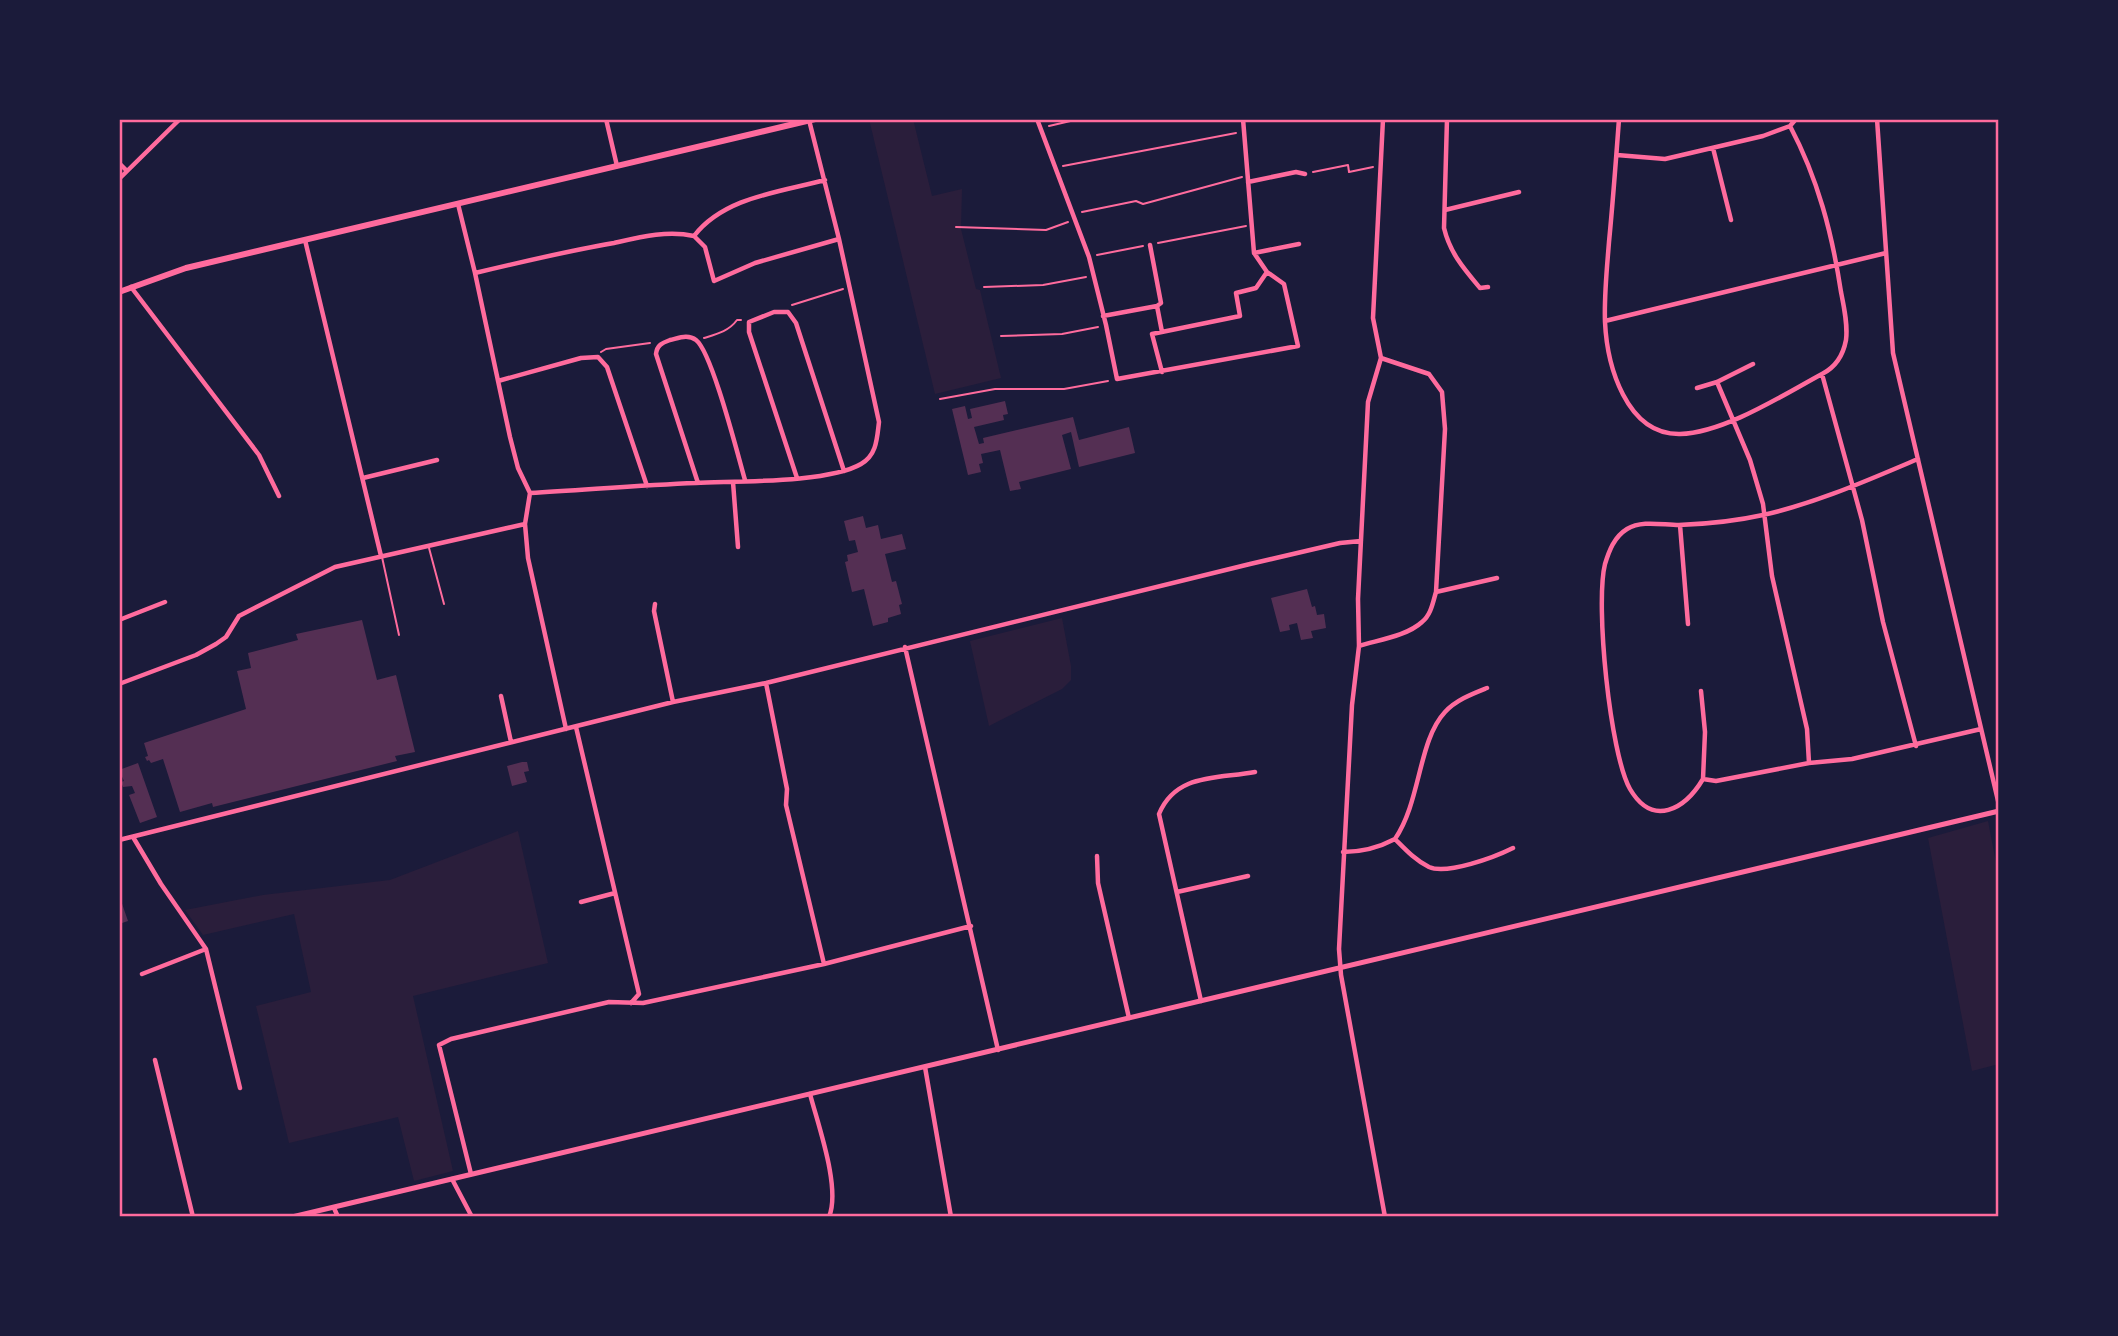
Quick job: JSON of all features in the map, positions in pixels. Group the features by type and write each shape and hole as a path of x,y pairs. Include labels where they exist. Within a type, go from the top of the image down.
{"main road":[{"path":"119,292 186,268 811,119"}],"street":[{"path":"119,179 180,119"},
{"path":"606,119 618,166"},
{"path":"530,493 797,478 844,471 864,463 874,451 878,422 811,119"},
{"path":"1037,119 1075,217 1094,276 1116,379 1298,346 1284,284 1267,272 1254,253 1243,119"},
{"path":"1383,119 1373,318 1381,358 1368,402 1358,599 1359,646 1352,705 1343,852 1340,968 1385,1217"},
{"path":"1447,119 1444,228 1448,245 1457,261 1480,288 1488,287"},
{"path":"1619,119 1605,321 1613,370 1624,397 1640,418 1667,433 1683,434 1734,420 1838,363 1846,338 1837,265 1819,189 1790,126"},
{"path":"1617,155 1665,159 1763,136 1790,126 1796,119"},
{"path":"1877,119 1893,353 1999,805"},
{"path":"1713,148 1731,220"},
{"path":"119,163 127,171"},
{"path":"1248,182 1296,172 1306,174"},
{"path":"694,236 704,223 723,209 825,180"},
{"path":"1445,210 1519,192"},
{"path":"458,204 518,468 530,493 525,524 528,558 566,729"},
{"path":"475,273 574,250 680,232 694,236 705,247 714,281 755,262 839,239"},
{"path":"305,240 381,556"},
{"path":"1254,253 1299,244"},
{"path":"1103,316 1161,303 1150,245"},
{"path":"1605,321 1886,253"},
{"path":"1162,372 1152,334 1240,316 1236,293 1256,288 1267,272"},
{"path":"130,286 259,455 279,496"},
{"path":"1157,306 1162,331"},
{"path":"797,478 749,332 749,322 760,316 788,312 796,323 844,471"},
{"path":"698,483 656,354 662,343 685,337 697,341 707,357 745,480"},
{"path":"498,380 581,358 598,357 607,367 647,486"},
{"path":"1359,646 1408,631 1423,622 1432,608 1436,592 1445,429 1442,392 1429,374 1381,358"},
{"path":"1697,388 1717,382 1753,364"},
{"path":"1822,374 1870,554 1892,660 1916,746"},
{"path":"1717,382 1759,488 1774,587 1807,730 1809,763"},
{"path":"1701,691 1705,732 1703,779 1693,796 1679,807 1665,811 1651,809 1637,799 1629,788 1619,760 1604,658 1602,589 1611,546 1627,529 1641,524 1680,525 1764,515 1852,487 1918,459"},
{"path":"363,478 437,460"},
{"path":"733,482 738,547"},
{"path":"119,684 196,655 226,636 239,616 335,567 525,524"},
{"path":"1680,525 1688,624"},
{"path":"119,840 673,702 766,683 1250,564 1340,543 1361,541"},
{"path":"1436,592 1497,578"},
{"path":"119,620 165,602"},
{"path":"655,604 654,611 673,702"},
{"path":"905,648 999,1050"},
{"path":"766,683 787,789 786,805 824,964"},
{"path":"1343,852 1358,852 1395,839 1405,825 1414,801 1432,730 1445,712 1464,697 1487,688"},
{"path":"501,696 511,742"},
{"path":"576,727 639,994 630,1004"},
{"path":"1703,779 1716,781 1809,763 1852,759 1981,729"},
{"path":"1201,1001 1158,814 1165,799 1175,790 1195,781 1255,772"},
{"path":"292,1217 1999,811"},
{"path":"133,837 161,884 206,949 240,1088"},
{"path":"1395,839 1417,860 1432,868 1449,869 1513,848"},
{"path":"1097,856 1098,883 1129,1018"},
{"path":"1177,892 1248,876"},
{"path":"580,902 615,893"},
{"path":"471,1174 439,1045 451,1039 609,1002 643,1003 824,964 971,926"},
{"path":"142,974 206,949"},
{"path":"155,1060 193,1217"},
{"path":"925,1067 951,1217"},
{"path":"810,1094 832,1186 834,1205 829,1217"},
{"path":"452,1179 472,1217"},
{"path":"334,1208 338,1217"}],"lane":[{"path":"428,545 444,604"},
{"path":"381,556 399,635"}],"path":[{"path":"1040,128 1079,119"},
{"path":"1055,168 1244,132"},
{"path":"1306,174 1348,165 1349,173 1380,165"},
{"path":"956,227 1046,230 1075,217 1136,201 1143,204 1242,177 1248,182"},
{"path":"1088,257 1250,225"},
{"path":"984,287 1043,285 1094,276"},
{"path":"788,312 793,303 850,287"},
{"path":"697,341 725,331 737,320 749,322"},
{"path":"1001,335 1062,334 1106,325"},
{"path":"598,357 606,349 662,343"},
{"path":"940,399 995,389 1064,389 1116,379"}],"shaded area":[{"path":"869,119 913,119 932,196 962,189 961,229 976,289 980,290 1001,378 935,394"},
{"path":"1062,618 1071,680 1062,689 989,726 970,641"},
{"path":"1988,821 1999,878 1999,1064 1972,1071 1928,838"},
{"path":"518,831 548,963 413,996 453,1171 414,1181 398,1117 289,1143 256,1006 311,992 294,914 203,935 185,910 263,895 390,880"}],"building":[{"path":"1005,401 1008,414 1003,415 1004,420 974,427 979,444 984,443 983,438 1073,417 1079,440 1129,427 1135,453 1079,467 1071,432 1062,435 1071,469 1019,482 1021,489 1010,491 1000,450 981,454 981,472 968,475 952,409 965,406 968,419 972,418 970,409"},
{"path":"863,516 866,528 878,525 881,539 902,534 906,549 885,554 892,582 896,581 902,604 899,605 901,614 888,618 888,622 873,626 864,589 852,592 845,562 848,561 847,555 858,552 855,540 849,541 844,521"},
{"path":"1307,589 1317,615 1324,614 1326,628 1311,631 1313,638 1301,640 1297,623 1289,625 1290,630 1280,632 1271,598"},
{"path":"362,620 377,680 396,675 415,752 395,756 397,761 213,807 212,803 180,812 163,759 151,763 147,761 144,743 246,709 237,671 251,668 248,653 298,640 296,634"},
{"path":"527,762 529,771 524,772 527,782 512,786 507,766"},
{"path":"138,763 157,817 140,823 129,795 135,793 132,786 123,787 121,782 124,781 119,770"},
{"path":"119,895 128,921 119,924"}]}
